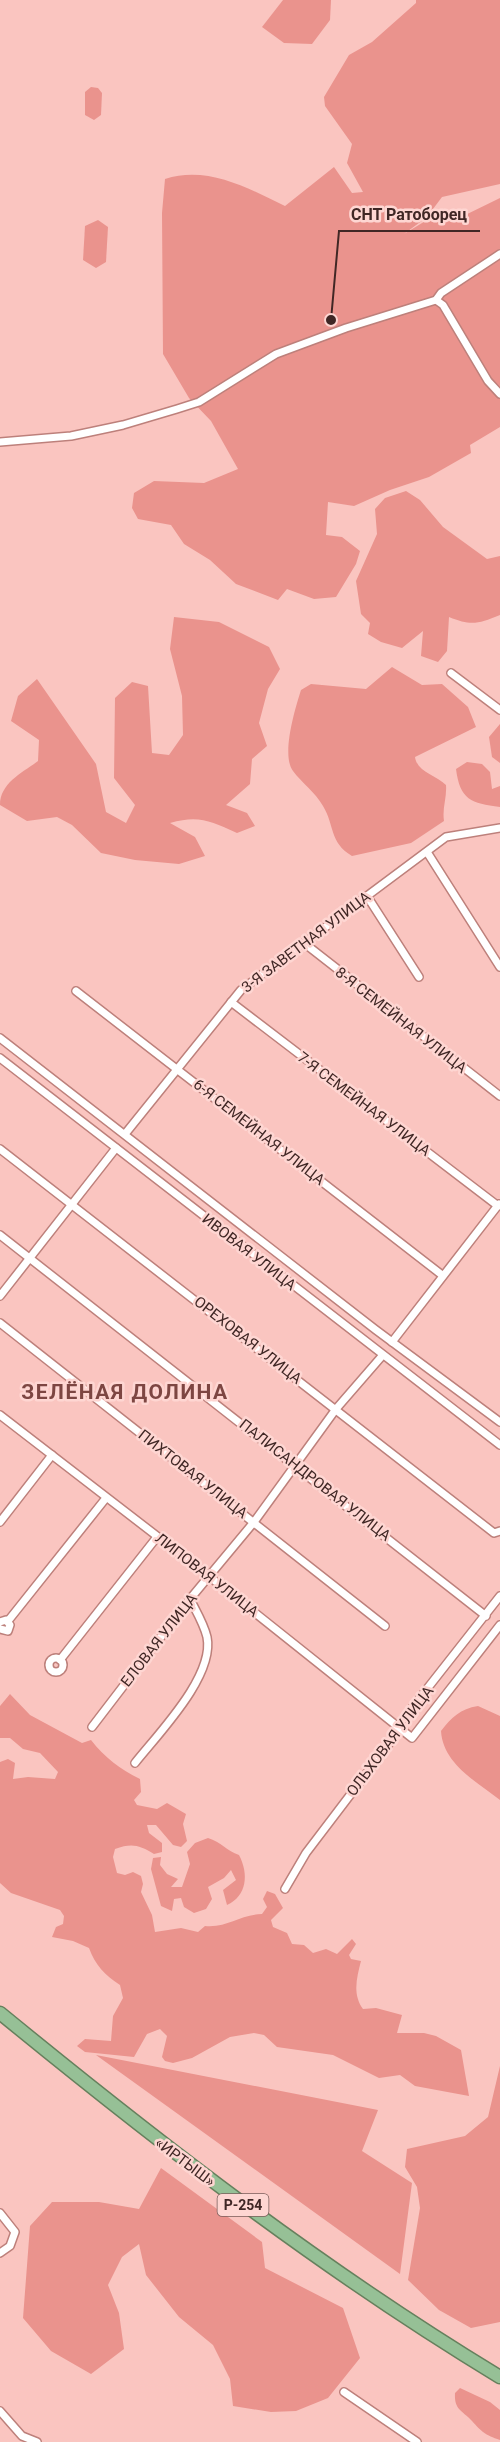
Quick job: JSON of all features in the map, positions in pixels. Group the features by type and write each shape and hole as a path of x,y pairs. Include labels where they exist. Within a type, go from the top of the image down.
{"highway":[{"name":"«ИРТЫШ»","path":"0,2013 231,2196 395,2311 500,2377"}],"street":[{"path":"0,442 71,436 123,425 199,402 276,354 346,328 436,300 441,292 500,254"},
{"path":"436,300 443,305 488,381 500,394"},
{"path":"451,673 500,710"},
{"name":"3-Я ЗАВЕТНАЯ УЛИЦА","path":"125,1134 241,990 446,837 457,833 500,828"},
{"path":"427,852 500,967"},
{"path":"367,896 419,977"},
{"name":"8-Я СЕМЕЙНАЯ УЛИЦА","path":"304,943 500,1096"},
{"name":"6-Я СЕМЕЙНАЯ УЛИЦА","path":"75,991 442,1275"},
{"name":"7-Я СЕМЕЙНАЯ УЛИЦА","path":"231,1002 499,1204"},
{"name":"ИВОВАЯ УЛИЦА","path":"0,1038 392,1342 500,1422"},
{"name":"ИВОВАЯ УЛИЦА","path":"0,1058 382,1356 500,1445"},
{"path":"0,1296 116,1148"},
{"name":"ОРЕХОВАЯ УЛИЦА","path":"0,1149 497,1532"},
{"path":"392,1342 499,1204"},
{"name":"ПАЛИСАНДРОВАЯ УЛИЦА","path":"0,1235 486,1616"},
{"name":"ПИХТОВАЯ УЛИЦА","path":"0,1323 385,1626"},
{"name":"ЕЛОВАЯ УЛИЦА","path":"92,1727 190,1599 254,1522 336,1409 382,1356"},
{"name":"ЛИПОВАЯ УЛИЦА","path":"0,1415 210,1577 412,1738 500,1625"},
{"path":"0,1522 52,1455"},
{"path":"0,1629 5,1632 9,1629 4,1622 105,1498"},
{"path":"60,1660 157,1537"},
{"name":"ОЛЬХОВАЯ УЛИЦА","path":"285,1889 306,1853 395,1736 397,1727 500,1596"},
{"path":"135,1763 184,1701 199,1677 208,1645 207,1635 190,1599"},
{"path":"0,2213 15,2232 10,2246 0,2253"},
{"path":"344,2392 417,2442"},
{"path":"0,2411 22,2436 37,2442"}],"shaded area":[{"path":"283,0 331,0 330,20 312,44 284,43 262,27"},
{"path":"416,0 500,0 500,184 442,197 427,217 404,234 445,209 455,220 500,198 500,427 470,445 471,453 429,477 390,490 354,506 328,502 326,535 342,537 360,551 356,564 336,597 314,599 287,589 278,600 236,584 210,560 184,544 171,525 138,519 132,508 134,493 154,481 204,483 238,469 211,421 189,398 163,354 162,213 165,179 181,175 196,175 227,180 285,206 334,167 352,193 363,192 347,163 352,144 325,106 324,97 349,55 372,42 416,3"},
{"path":"91,87 98,88 102,93 101,115 94,120 85,115 85,92"},
{"path":"98,220 108,227 106,262 96,268 83,260 85,226"},
{"path":"406,491 420,500 443,527 487,559 500,556 500,615 474,623 449,617 447,651 438,662 421,656 423,631 402,648 381,642 368,634 370,623 361,614 356,581 377,534 375,509 385,498"},
{"path":"174,617 219,622 269,647 280,669 268,689 259,723 267,746 252,759 250,784 226,805 247,813 255,826 237,833 204,820 170,823 195,837 205,856 179,864 135,860 101,853 72,825 57,817 27,821 0,805 1,797 8,785 38,761 39,740 11,721 18,696 37,679 96,764 106,812 126,823 135,805 114,778 115,698 132,682 148,686 152,753 169,755 183,735 182,696 170,649"},
{"path":"392,667 422,685 442,684 468,707 476,727 415,757 423,770 446,785 444,821 411,843 352,856 339,845 323,806 293,771 288,754 293,720 301,690 311,684 366,689"},
{"path":"500,724 500,763 492,757 489,737"},
{"path":"467,762 482,764 490,772 492,789 500,786 500,807 481,804 464,794 456,769"},
{"path":"10,1694 30,1715 82,1743 91,1740 113,1762 140,1779 141,1792 134,1800 137,1805 157,1809 167,1803 186,1814 183,1824 187,1841 181,1847 173,1845 156,1825 147,1825 149,1833 162,1843 162,1852 154,1854 140,1847 131,1846 115,1849 113,1857 117,1873 125,1875 133,1872 141,1876 143,1884 141,1892 152,1915 155,1932 181,1928 198,1932 205,1926 220,1925 262,1914 267,1907 263,1899 267,1891 275,1894 283,1908 271,1920 273,1927 287,1933 292,1944 304,1945 313,1953 326,1949 337,1954 352,1939 356,1944 349,1955 351,1959 361,1961 356,1991 363,2009 376,2008 402,2015 397,2033 424,2033 436,2036 461,2050 469,2096 415,2086 400,2075 379,2078 333,2055 277,2047 264,2035 254,2033 230,2037 192,2058 173,2063 165,2061 162,2057 167,2036 160,2029 147,2034 134,2057 85,2052 77,2046 85,2039 111,2041 113,2016 123,1998 120,1985 101,1969 89,1948 73,1941 52,1937 56,1927 63,1924 64,1916 60,1910 11,1893 0,1883 0,1762 8,1759 15,1763 13,1779 28,1777 55,1779 58,1772 40,1753 23,1749 10,1738 0,1738 0,1706"},
{"path":"478,1706 500,1716 500,1800 454,1763 443,1743 441,1731 449,1722 457,1714"},
{"path":"208,1838 239,1855 245,1877 239,1896 227,1905 223,1890 236,1880 231,1870 224,1878 208,1887 212,1899 206,1909 194,1913 184,1907 181,1898 174,1899 172,1911 161,1906 151,1869 153,1858 161,1857 160,1865 167,1874 178,1879 171,1887 182,1887 190,1864 187,1852 195,1843"},
{"path":"96,2055 378,2110 362,2151 412,2183 400,2274"},
{"path":"500,2066 500,2322 471,2328 439,2310 408,2280 420,2208 417,2187 405,2167 407,2149 465,2136 488,2117"},
{"path":"161,2168 262,2242 265,2268 343,2308 360,2358 328,2398 296,2411 271,2412 233,2406 230,2379 213,2345 179,2317 146,2275 139,2244 122,2257 108,2285 119,2313 124,2349 91,2374 51,2351 23,2318 30,2226 52,2202 99,2202 139,2209"},
{"path":"460,2388 490,2402 500,2410 500,2440 484,2433 459,2409 455,2393"}],"place":[{"name":"СНТ Ратоборец","path":"331,320"}],"district":[{"name":"ЗЕЛЁНАЯ ДОЛИНА","path":"125,1392"}]}
